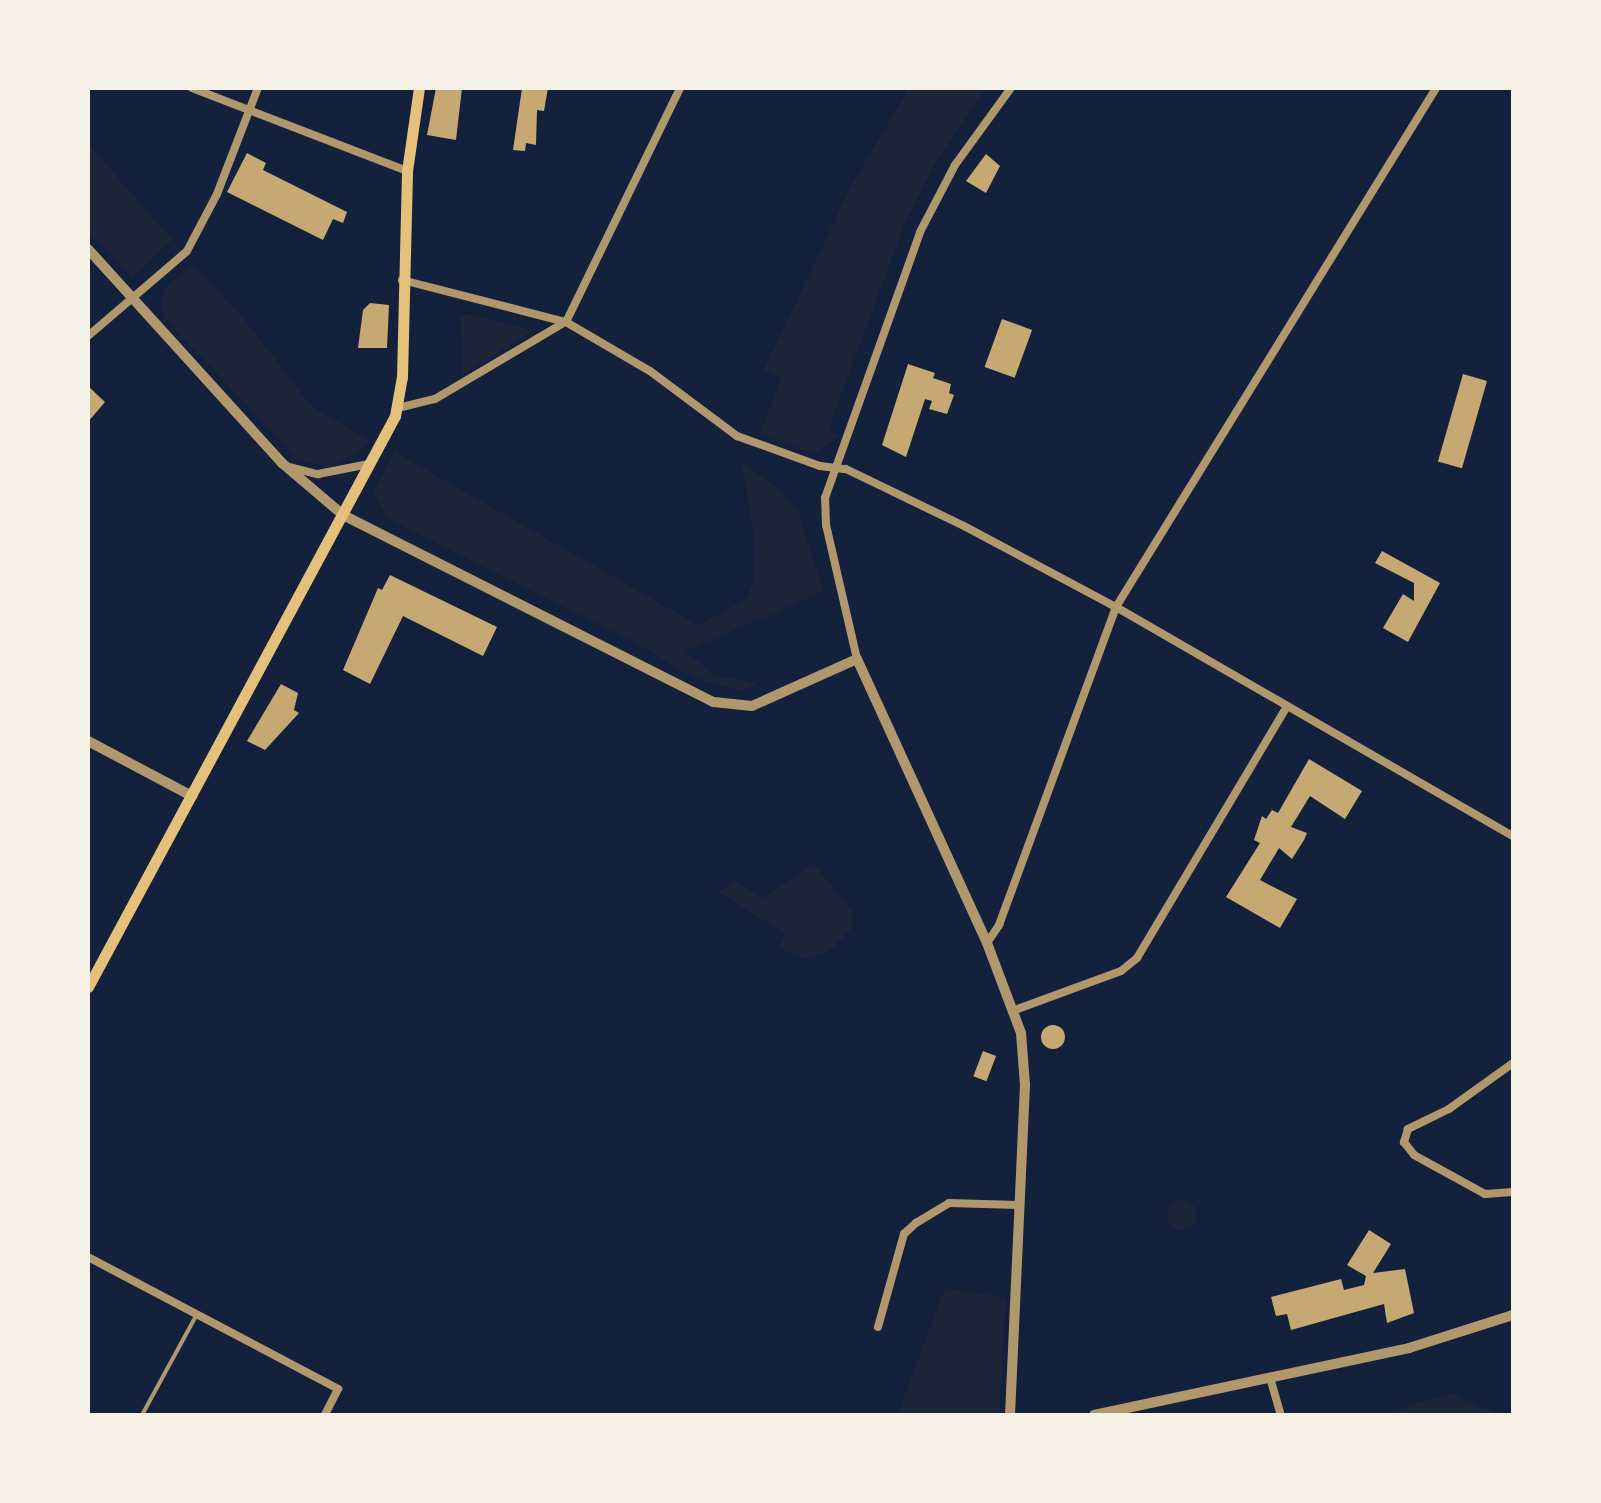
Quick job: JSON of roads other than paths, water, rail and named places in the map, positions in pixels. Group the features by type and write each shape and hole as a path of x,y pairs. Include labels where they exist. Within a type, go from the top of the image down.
{"main road":[{"path":"88,987 94,962 192,796 398,408 407,171 419,88"}],"street":[{"path":"192,88 407,171"},
{"path":"88,336 187,251 252,110 258,88"},
{"path":"398,408 435,399 566,322 680,88"},
{"path":"1010,1415 1025,1085 1015,1010 857,659 825,512 834,468 920,232 955,165 1011,88"},
{"path":"987,943 999,925 1116,607 1436,88"},
{"path":"88,249 282,463 343,515 714,702 752,706 857,659"},
{"path":"401,279 566,322 650,371 737,436 834,468 964,526 1116,607 1513,836"},
{"path":"282,463 318,474 370,464"},
{"path":"1015,1010 1121,971 1137,958 1287,706"},
{"path":"88,741 192,796"},
{"path":"1513,1063 1449,1109 1408,1129 1405,1147 1485,1194 1513,1192"},
{"path":"878,1327 904,1234 916,1223 949,1203 1018,1205"},
{"path":"88,1257 338,1389 325,1415"},
{"path":"1094,1415 1271,1381 1436,1342 1513,1315"},
{"path":"1271,1381 1281,1415"}],"lane":[{"path":"142,1415 197,1314"}]}
